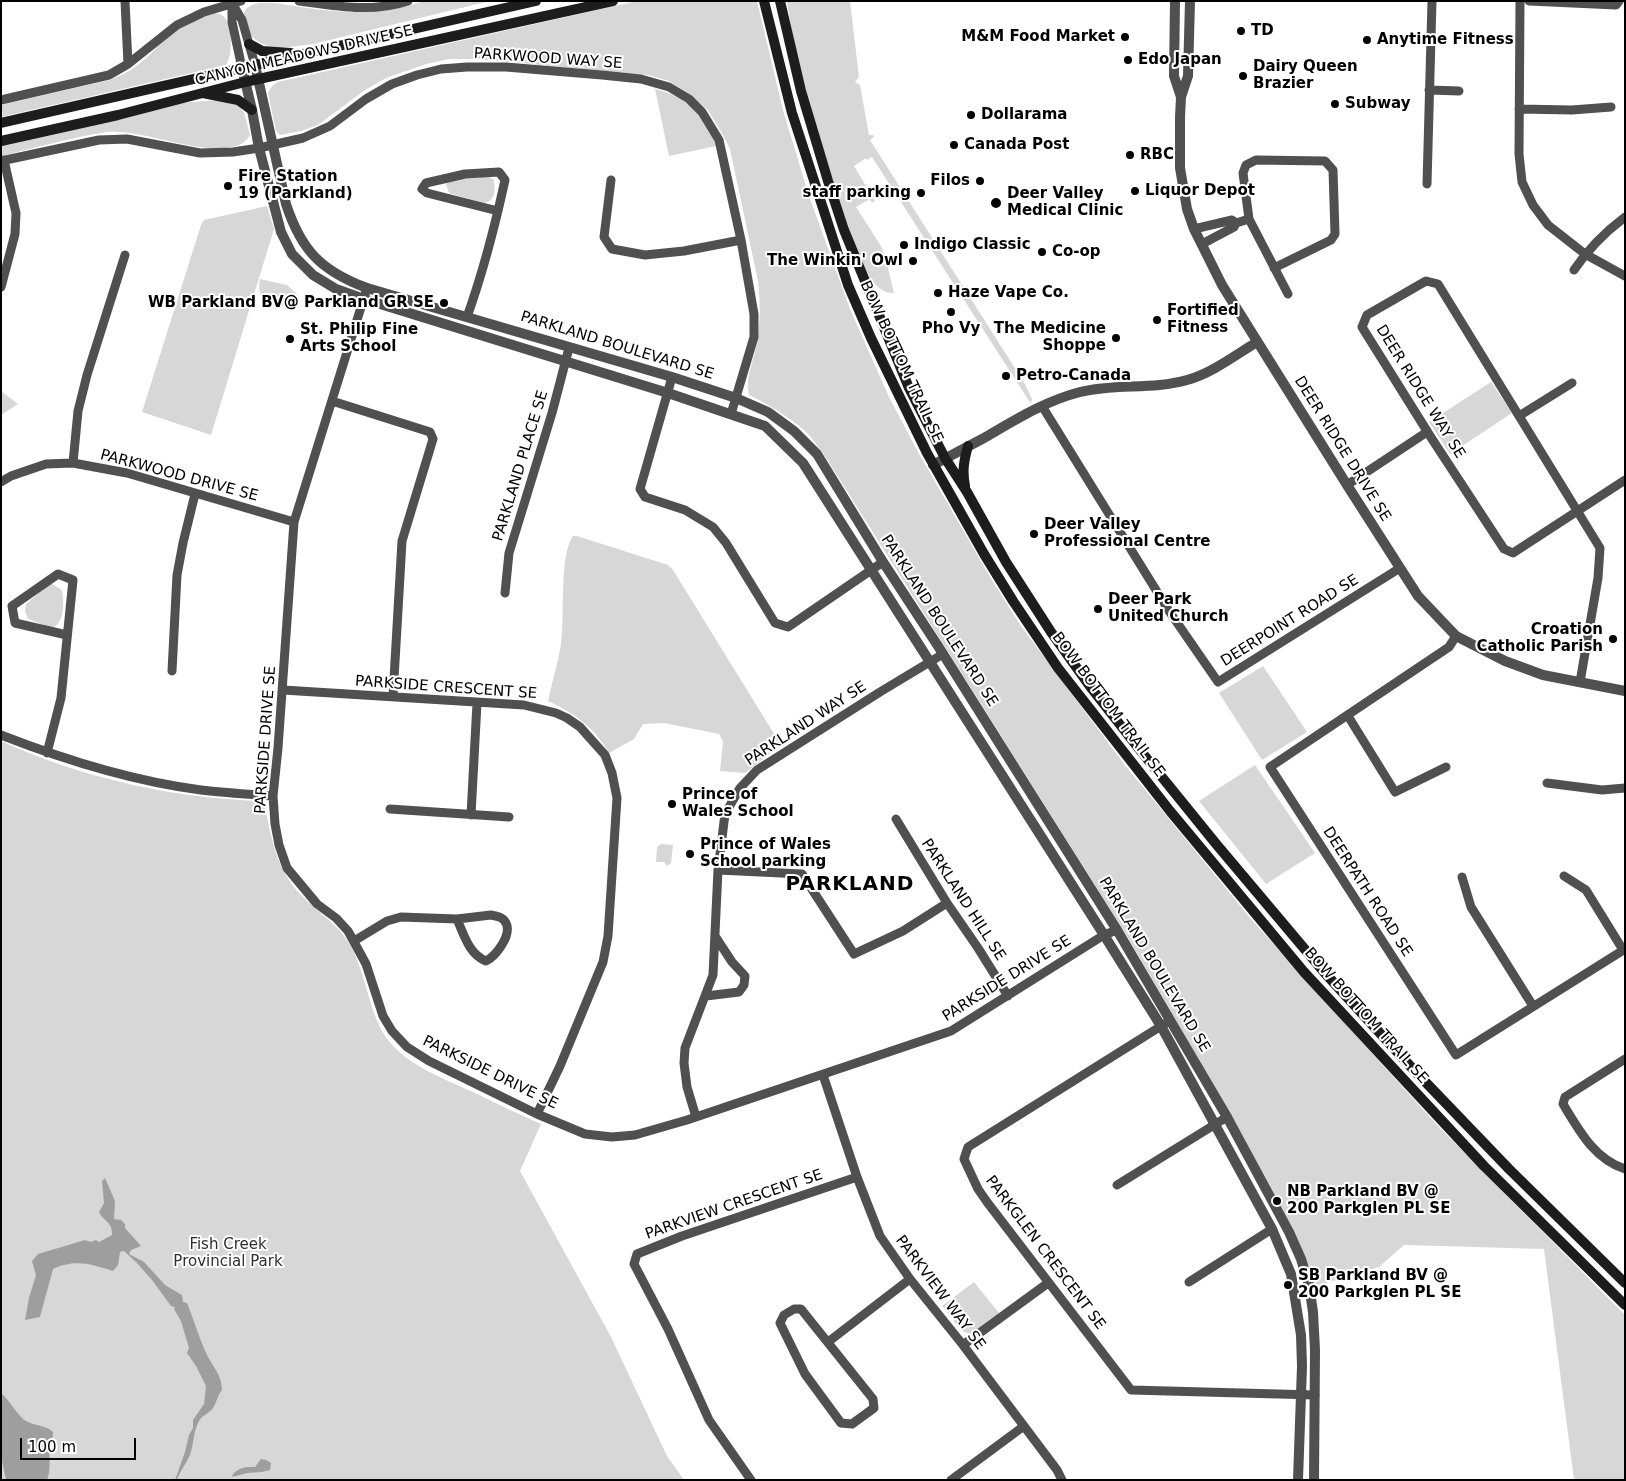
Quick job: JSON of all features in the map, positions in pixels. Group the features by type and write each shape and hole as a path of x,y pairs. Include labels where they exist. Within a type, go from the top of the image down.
{"main road":[{"name":"CANYON MEADOWS DRIVE SE","path":"1,123 536,1"},
{"name":"CANYON MEADOWS DRIVE SE","path":"1,141 118,115 245,82 613,1"},
{"name":"BOW BOTTOM TRAIL SE","path":"764,1 792,113 848,285 871,338 933,465 984,554 1058,668 1170,811 1304,972 1484,1166 1625,1305"},
{"name":"BOW BOTTOM TRAIL SE","path":"782,4 811,126 844,230 909,388 946,458 1006,562 1061,646 1092,689 1217,845 1324,972 1412,1068 1509,1169 1625,1283"},
{"path":"249,44 262,51 278,53 317,52"},
{"path":"202,93 238,100 252,110"},
{"path":"967,492 963,461 968,446"}],"street":[{"path":"125,1 128,64"},
{"path":"299,1 365,9 392,6 408,1"},
{"name":"DEER RIDGE DRIVE SE","path":"1175,1 1174,76 1181,97"},
{"name":"DEER RIDGE DRIVE SE","path":"1190,1 1188,76 1181,97 1180,168 1187,209 1194,229 1222,284 1346,484 1418,596 1456,636 1506,661 1543,675 1625,691"},
{"path":"1427,184 1432,1"},
{"path":"1520,1 1519,154 1522,182 1534,205 1548,225 1584,254 1625,276"},
{"path":"1529,1 1616,5 1619,1"},
{"path":"1,100 108,75 128,64 177,25 204,12 235,2"},
{"path":"235,2 255,65"},
{"path":"235,2 232,22 242,68"},
{"name":"PARKLAND BOULEVARD SE","path":"255,65 286,204 293,225 309,252 337,276 367,288 736,398 774,417 794,430 817,454 883,562 1117,930 1227,1117 1289,1232 1301,1259 1308,1285 1314,1321 1314,1480"},
{"name":"PARKWOOD WAY SE","path":"2,160 98,140 128,139 200,152 233,152 274,145 303,138 330,126 366,99 392,84 441,69 467,66 506,67 641,79 669,87 689,99 712,126 722,148 741,240 754,314 754,337 731,414"},
{"name":"PARKLAND BOULEVARD SE","path":"242,68 259,148 281,232 292,254 313,275 336,289 364,299 668,393 765,426 803,463 1161,1026 1272,1229 1291,1274 1301,1335 1298,1480"},
{"path":"1429,90 1459,90"},
{"path":"1519,109 1572,110 1611,107"},
{"path":"1,287 15,234 16,213 2,160"},
{"path":"1274,268 1332,240 1335,234 1333,170 1325,161 1256,160 1246,165 1243,173 1249,219 1274,268 1288,294"},
{"path":"467,317 491,240 498,212 506,180 499,172 466,174 426,182 422,189 426,193 498,212"},
{"path":"611,180 604,237 612,249 645,255 684,251 741,240"},
{"path":"1574,270 1584,254 1607,231 1625,217"},
{"path":"1202,244 1234,227 1236,223 1249,219"},
{"path":"1194,229 1232,220 1236,223"},
{"path":"73,463 78,412 82,393 125,255"},
{"path":"313,275 323,264"},
{"name":"DEER RIDGE WAY SE","path":"1578,509 1513,552 1504,549 1427,432 1362,327 1366,315 1426,280 1438,284 1578,509 1600,548 1598,578 1580,682"},
{"name":"PARKSIDE DRIVE SE","path":"367,288 294,522 283,690 273,796 274,824 287,868 317,904 336,918 348,931 366,964 383,1016 392,1031 408,1047 429,1061 537,1114 585,1134 612,1137 635,1135 696,1117 951,1031 1104,935 1117,930"},
{"path":"933,465 1042,406 1082,391 1186,381 1211,371 1257,342"},
{"name":"PARKLAND PLACE SE","path":"505,593 509,553 570,348"},
{"path":"672,378 640,489 645,497 685,510 712,528 726,543 775,623 788,627 883,562"},
{"path":"1519,416 1572,383"},
{"path":"332,402 430,432 433,439 402,542 393,696"},
{"name":"DEERPOINT ROAD SE","path":"1042,406 1160,595 1218,682 1400,568"},
{"path":"1346,484 1427,432"},
{"name":"PARKWOOD DRIVE SE","path":"1,482 11,476 46,464 73,463 127,473 294,522"},
{"path":"1578,509 1625,480"},
{"path":"172,671 177,575 195,494"},
{"path":"47,752 61,698 73,580 58,574 12,606 15,623 67,636"},
{"name":"DEERPATH ROAD SE","path":"1456,636 1449,647 1270,767 1456,1055 1624,949"},
{"name":"PARKLAND WAY SE","path":"696,1117 687,1087 684,1063 685,1048 713,975 718,870 725,814 747,779 770,762 943,654"},
{"name":"PARKSIDE CRESCENT SE","path":"283,690 524,705 544,709 567,718 580,727 605,755 612,773 617,798 608,936 603,962 560,1066 537,1114"},
{"path":"471,815 476,757 477,702"},
{"path":"1348,716 1395,792 1446,767"},
{"path":"1,735 94,768 200,790 273,796"},
{"path":"1547,783 1602,790 1625,788"},
{"path":"390,810 509,817"},
{"name":"PARKLAND HILL SE","path":"896,820 947,903 1008,996"},
{"path":"718,870 802,874 854,954 903,931 947,903"},
{"path":"1564,876 1586,890 1624,949"},
{"path":"1462,877 1472,907 1533,1006"},
{"path":"354,941 387,922 402,918 457,919 491,915 500,917 506,923 507,931 500,950 493,958 486,962 478,958 457,919"},
{"path":"706,996 739,992 744,985 745,976 732,962 715,936"},
{"name":"PARKGLEN CRESCENT SE","path":"1171,1021 968,1147 964,1159 978,1189 1131,1390 1315,1395"},
{"path":"1625,1059 1565,1098 1563,1104 1583,1138 1611,1164 1625,1169"},
{"name":"PARKVIEW WAY SE","path":"823,1075 857,1177 880,1236 910,1279 963,1345 1057,1470 1062,1480"},
{"path":"1117,1185 1227,1117"},
{"name":"PARKVIEW CRESCENT SE","path":"751,1480 709,1420 668,1329 634,1264 637,1254 682,1236 857,1177"},
{"path":"1189,1282 1272,1229"},
{"path":"828,1342 910,1279"},
{"path":"963,1345 1048,1283"},
{"path":"794,1309 801,1309 828,1342 873,1399 874,1408 852,1424 842,1423 805,1374 780,1323 784,1315 794,1309"},
{"path":"951,1480 1024,1426"}],"green space":[{"path":"424,1 490,1 294,47 275,47 258,41 251,35 244,17 244,12 247,8 261,3 356,12 389,10"},
{"path":"637,1 757,1 783,110 809,196 850,309 889,397 918,452 993,582 1021,626 1124,764 1251,919 1436,1124 1625,1315 1625,1480 1574,1480 1544,1249 1404,1245 1379,1267 1313,1287 1292,1234 1243,1136 1127,936 823,453 810,436 799,426 778,411 749,395 749,375 756,349 759,327 758,281 730,149 707,109 688,93 669,81 648,75 478,59 449,59 426,64 386,78 365,90 318,125 280,135 276,131 268,93 272,86 278,82"},
{"path":"787,1 850,1 859,77 855,82 860,85 869,135 874,137 870,140 1025,384 1032,399 1031,404 872,157 867,160 866,158 854,166 875,201 872,203 870,199 856,207 881,246 894,293 886,292 879,288 864,269 857,253 810,108 791,28"},
{"path":"214,13 224,17 229,28 231,49 226,65 1,117 1,105 121,76 138,65 179,28"},
{"path":"655,89 677,97 694,109 707,125 716,146 669,156"},
{"path":"217,100 233,103 244,113 250,135 242,143 231,147 200,147 137,134 111,132 94,134 1,156 1,144 181,103"},
{"path":"486,175 494,180 494,194 488,202 484,203 449,193 446,184 449,181"},
{"path":"267,206 274,229 211,435 142,412 204,220"},
{"path":"260,279 287,285 297,294 291,310 263,297 259,287"},
{"path":"1491,382 1512,413 1450,454 1429,422"},
{"path":"1,391 18,404 1,415"},
{"path":"573,536 668,565 673,570 781,745 745,773 720,771 723,742 719,734 664,723 643,724 634,739 609,753 597,736 583,722 548,701 561,644 564,572 569,545"},
{"path":"51,583 62,590 63,600 63,612 59,622 52,628 28,619 25,611 26,604"},
{"path":"1263,666 1307,732 1262,760 1219,693"},
{"name":"Fish Creek Provincial Park","path":"1,741 64,766 130,784 197,796 264,801 276,853 286,876 303,897 340,931 351,947 357,958 372,1007 382,1031 390,1043 411,1061 424,1069 541,1124 520,1171 611,1337 667,1456 684,1480 1,1480"},
{"path":"1255,765 1315,853 1266,884 1199,801"},
{"path":"661,844 673,845 671,863 667,866 664,862 656,862 657,847"},
{"path":"974,1282 999,1313 970,1334 962,1331 942,1306"}],"shaded area":[{"path":"105,1178 115,1201 114,1219 121,1220 125,1224 125,1228 141,1246 131,1250 129,1254 144,1262 165,1285 182,1295 183,1302 187,1303 201,1342 217,1371 222,1385 222,1390 213,1408 199,1421 190,1455 177,1480 175,1480 193,1428 193,1420 204,1404 206,1386 187,1353 189,1348 181,1321 174,1309 175,1307 171,1306 136,1262 124,1251 120,1252 118,1265 113,1271 76,1263 53,1269 40,1317 25,1320 36,1275 32,1261 38,1254 85,1240 91,1242 96,1240 99,1242 112,1235 110,1225 99,1212 104,1203 102,1181"},
{"path":"1,1393 26,1421 53,1432 47,1480 6,1480 1,1456"},
{"path":"261,1459 271,1463 270,1470 232,1477 240,1469 255,1467"}],"place":[{"name":"TD","path":"1241,31"},
{"name":"M&M Food Market","path":"1125,37"},
{"name":"Anytime Fitness","path":"1367,40"},
{"name":"Edo Japan","path":"1128,60"},
{"name":"Dairy Queen Brazier","path":"1243,76"},
{"name":"Subway","path":"1335,104"},
{"name":"Dollarama","path":"971,115"},
{"name":"Canada Post","path":"954,145"},
{"name":"RBC","path":"1130,155"},
{"name":"Filos","path":"980,181"},
{"name":"Fire Station 19 (Parkland)","path":"228,186"},
{"name":"Liquor Depot","path":"1135,191"},
{"name":"staff parking","path":"921,193"},
{"name":"Deer Valley Medical Clinic","path":"996,203"},
{"name":"Indigo Classic","path":"904,245"},
{"name":"Co-op","path":"1042,252"},
{"name":"The Winkin' Owl","path":"913,261"},
{"name":"Haze Vape Co.","path":"938,293"},
{"name":"WB Parkland BV@ Parkland GR SE","path":"444,303"},
{"name":"Pho Vy","path":"951,312"},
{"name":"Fortified Fitness","path":"1157,320"},
{"name":"The Medicine Shoppe","path":"1116,338"},
{"name":"St. Philip Fine Arts School","path":"290,339"},
{"name":"Petro-Canada","path":"1006,376"},
{"name":"Deer Valley Professional Centre","path":"1034,534"},
{"name":"Deer Park United Church","path":"1098,609"},
{"name":"Croation Catholic Parish","path":"1613,639"},
{"name":"Prince of Wales School","path":"672,804"},
{"name":"Prince of Wales School parking","path":"690,854"},
{"name":"NB Parkland BV @ 200 Parkglen PL SE","path":"1277,1201"},
{"name":"SB Parkland BV @ 200 Parkglen PL SE","path":"1288,1285"}],"district":[{"name":"PARKLAND","path":"850,885"}]}
